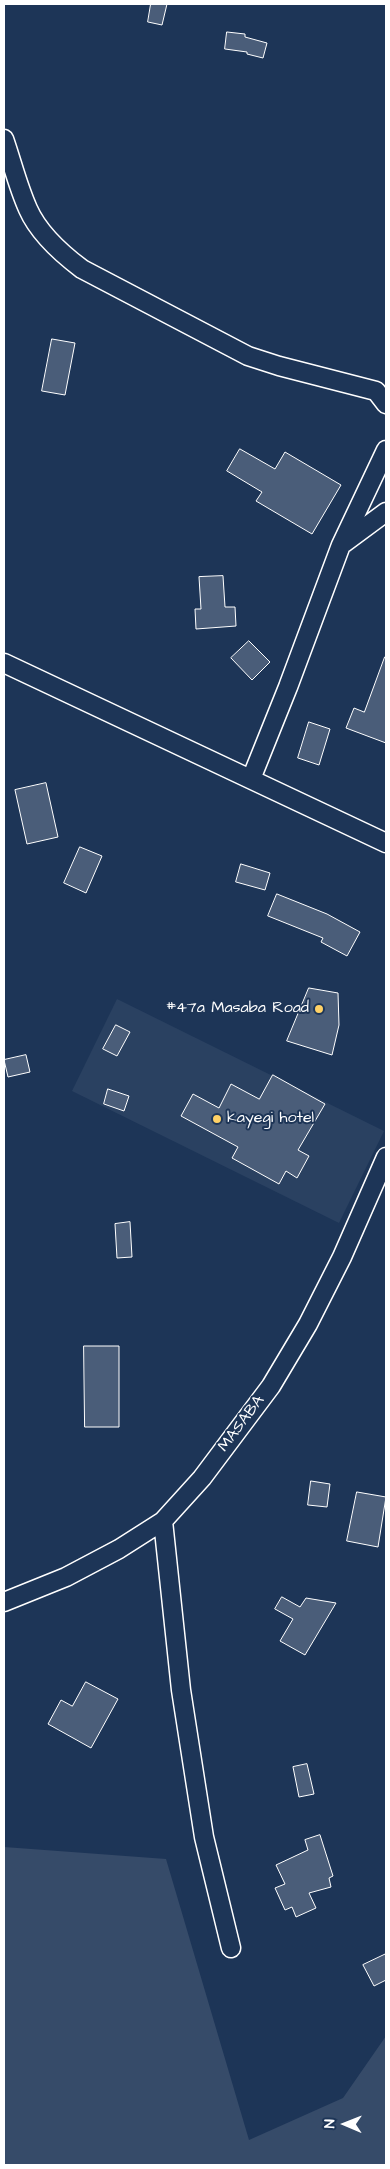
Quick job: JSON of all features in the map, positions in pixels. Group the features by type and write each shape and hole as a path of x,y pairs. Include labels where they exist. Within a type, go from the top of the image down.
{"street":[{"path":"4,139 28,211 63,255 82,269 248,356 376,390 386,404"},
{"path":"251,779 288,688 341,545 386,450"},
{"path":"341,545 386,512"},
{"path":"4,663 386,843"},
{"name":"MASABA","path":"4,1602 66,1577 119,1549 163,1521 202,1478 271,1386 308,1324 342,1257 386,1157"},
{"path":"163,1521 181,1690 204,1837 231,1948"}],"shaded area":[{"name":"kayegi hotel","path":"117,999 384,1131 339,1223 72,1091"},
{"path":"4,1847 166,1859 249,2140 343,2098 386,2036 386,2165 4,2165"}],"building":[{"path":"151,4 167,4 162,25 148,22"},
{"path":"227,32 245,34 245,37 267,43 263,58 247,54 247,52 225,49"},
{"path":"52,339 75,343 65,395 42,391"},
{"path":"240,449 275,469 285,452 341,485 312,534 256,501 262,492 227,471"},
{"path":"223,576 225,607 235,607 236,626 196,629 195,609 201,609 199,577"},
{"path":"249,641 270,662 252,680 231,658"},
{"path":"385,657 386,743 346,728 354,708 364,712"},
{"path":"309,722 330,729 319,765 298,758"},
{"path":"46,783 58,837 27,844 15,790"},
{"path":"80,847 102,856 86,893 64,883"},
{"path":"241,864 270,873 265,890 236,882"},
{"path":"277,894 327,914 360,932 347,956 321,942 323,938 268,916"},
{"name":"#47a Masaba Road","path":"309,988 338,993 339,1025 332,1055 287,1041"},
{"path":"116,1025 130,1032 117,1056 103,1049"},
{"path":"26,1055 30,1072 8,1077 4,1060"},
{"path":"273,1075 325,1104 298,1150 309,1156 297,1178 286,1171 279,1184 232,1158 238,1147 181,1116 193,1094 219,1108 231,1084 259,1099"},
{"path":"108,1089 129,1096 124,1111 104,1104"},
{"path":"130,1222 132,1257 117,1258 115,1224"},
{"path":"84,1346 119,1346 119,1427 85,1427"},
{"path":"311,1481 330,1484 327,1507 308,1505"},
{"path":"357,1492 386,1497 378,1547 347,1541"},
{"path":"282,1597 300,1607 306,1598 336,1603 305,1655 280,1641 293,1619 275,1609"},
{"path":"86,1682 118,1699 91,1748 48,1724 61,1700 72,1706"},
{"path":"307,1764 314,1794 299,1797 293,1767"},
{"path":"320,1835 333,1876 329,1878 331,1887 309,1893 316,1908 296,1917 292,1907 285,1910 275,1888 285,1884 276,1865 308,1850 305,1840"},
{"path":"386,1954 386,1980 374,1986 363,1965"}],"place":[{"name":"#47a Masaba Road","path":"319,1009"},
{"name":"kayegi hotel","path":"217,1119"}]}
